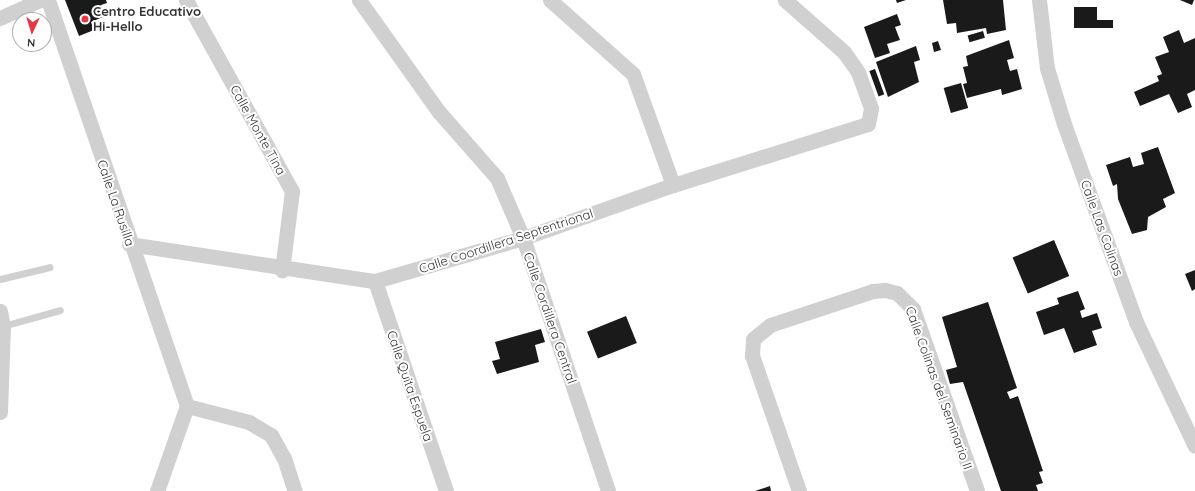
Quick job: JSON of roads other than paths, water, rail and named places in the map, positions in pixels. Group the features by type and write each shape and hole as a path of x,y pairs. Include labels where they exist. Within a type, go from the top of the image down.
{"street":[{"path":"0,18 40,0"},
{"name":"Calle La Rusilla","path":"48,0 129,244 187,406"},
{"name":"Calle Monte Tina","path":"186,0 292,191 282,270"},
{"name":"Calle Cordillera Central","path":"359,0 440,112 497,178 523,238 608,491"},
{"path":"550,0 633,74 673,185"},
{"name":"Calle Coordillera Septentrional","path":"129,244 282,270 375,281 523,238 673,185 858,130 871,119 866,92 844,52 785,0"},
{"name":"Calle Las Colinas","path":"1039,0 1047,68 1064,124 1136,322 1195,446"},
{"name":"Calle Quita Espuela","path":"375,281 446,491"},
{"name":"Calle Colinas del Seminario II","path":"799,491 752,355 752,339 770,325 873,291 885,290 897,293 913,309 976,491"},
{"path":"0,311 3,326 0,412"},
{"path":"157,491 187,406 249,422 271,435 284,458 295,491"}],"lane":[{"path":"0,279 50,267"},
{"path":"3,326 60,310"}],"place":[{"name":"Centro Educativo Hi-Hello","path":"85,19"}]}
